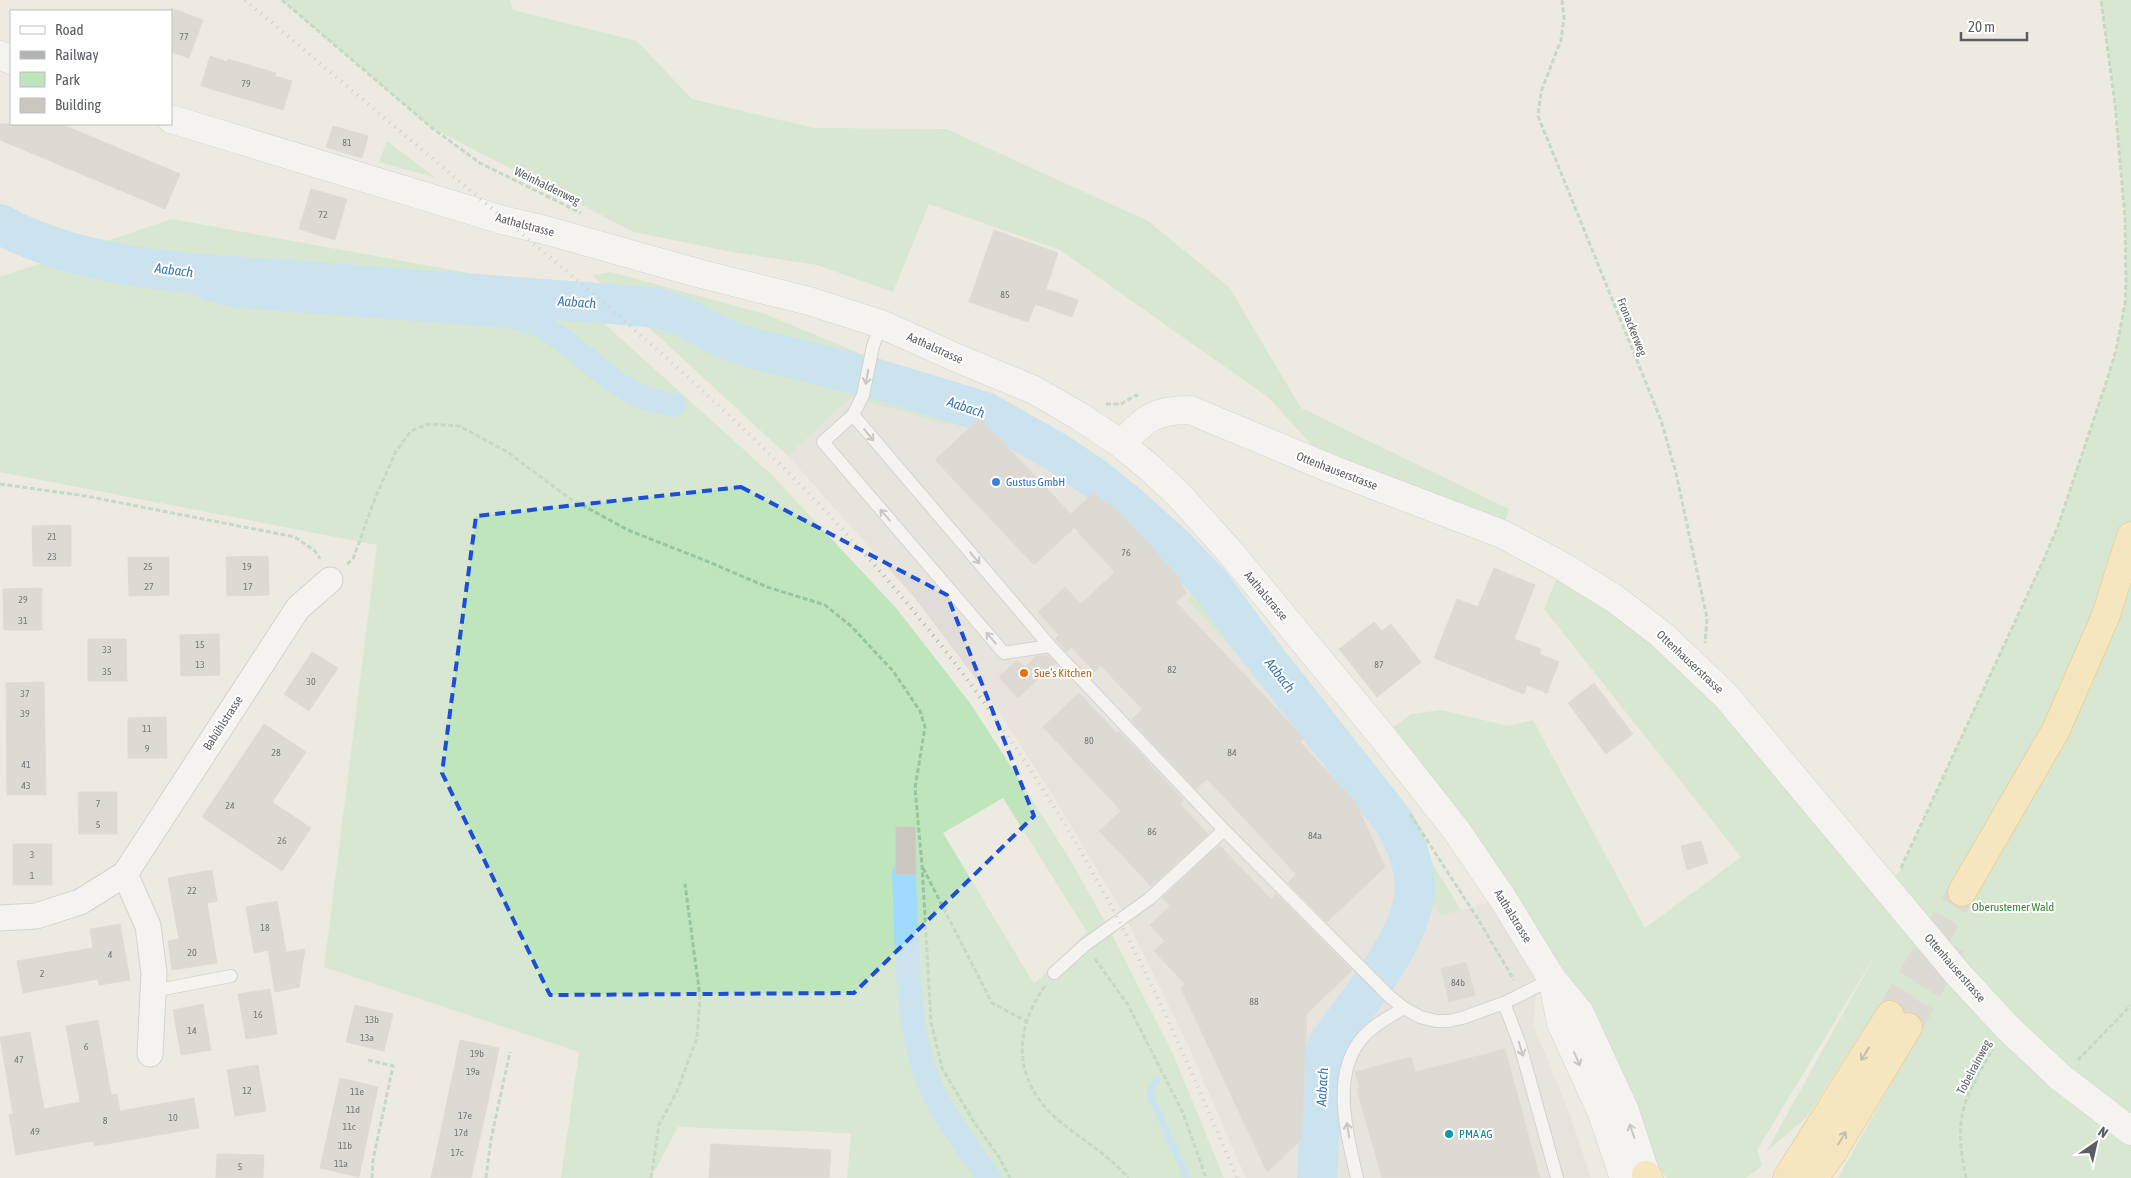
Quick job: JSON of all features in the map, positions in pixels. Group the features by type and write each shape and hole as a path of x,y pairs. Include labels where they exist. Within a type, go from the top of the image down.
{"highway":[{"path":"2131,536 2106,615 2056,730 1966,902 2077,721 2108,653 2131,590"},
{"path":"1787,1178 1841,1092 1899,1021 1831,1155 1814,1178"},
{"path":"1766,1178 1796,1151 1824,1118"}],"main road":[{"name":"Aathalstrasse","path":"172,119 506,221 546,230 701,274 809,301 881,324 1034,390 1079,416 1121,444 1179,495 1230,552 1382,736 1456,830 1503,899 1552,979 1580,1013 1626,1111 1641,1177"},
{"name":"Ottenhauserstrasse","path":"1121,444 1140,424 1156,414 1173,410 1190,410 1334,470 1502,534 1562,566 1615,599 1662,635 1696,666 1748,721 1884,887 1958,974 2006,1026 2060,1078 2131,1131"}],"street":[{"name":"Babühlstrasse","path":"0,918 36,916 80,902 125,874 298,608 330,580"},
{"path":"125,874 148,926 154,973 150,1054"}],"lane":[{"path":"881,324 870,358 863,396 852,415 823,442 1004,654 1050,646"},
{"path":"852,415 1050,646 1224,830 1390,997 1404,1008 1427,1019 1448,1020 1462,1018 1504,1003 1552,979"},
{"path":"1054,973 1085,945 1149,899 1224,830"},
{"path":"153,991 231,976"},
{"path":"1504,1003 1520,1045 1557,1178"},
{"path":"1357,1178 1344,1109 1342,1084 1344,1070 1353,1048 1364,1036 1374,1026 1404,1008"}],"path":[{"name":"Weinhaldenweg","path":"282,0 432,128 480,163 580,212 587,219"},
{"name":"Fronackerweg","path":"1562,0 1564,18 1561,40 1541,92 1538,116 1661,420 1676,473 1707,618 1705,647 1696,666"},
{"path":"1884,887 1900,871 2044,559 2058,526 2116,350 2125,304 2127,249 2116,113 2102,0"},
{"path":"0,484 86,496 295,536 315,550 330,580 353,559 374,501 396,451 411,431 429,424 459,426 506,451 569,498 628,530 767,587 825,605 851,626 893,672 920,711 925,727 915,788 922,865 931,1022 942,1068 974,1122 999,1157 1010,1178"},
{"path":"1405,808 1478,919 1522,995"},
{"path":"922,865 992,1003 1026,1021"},
{"path":"651,1178 659,1125 678,1091 697,1038 700,997 685,884"},
{"path":"1085,945 1128,1005 1183,1113 1206,1178"},
{"path":"1054,973 1038,995 1026,1021 1022,1035 1024,1066 1036,1096 1048,1111 1106,1156 1128,1178"},
{"path":"2060,1078 2131,1004"},
{"name":"Tobelrainweg","path":"1966,1178 1960,1144 1962,1110 1970,1091 2006,1026"},
{"path":"486,1178 510,1052"},
{"path":"368,1060 393,1066 373,1160 372,1178"}],"highlighted area":[{"path":"741,487 947,595 1034,816 854,993 550,995 442,773 476,516"}],"shaded area":[{"path":"851,397 949,425 984,412 1108,494 1198,590 1187,600 1365,795 1441,915 1503,899 1540,959 1533,1024 1571,1118 1591,1178 1246,1178 1189,1047 1125,916 1052,794 985,691 914,597 788,456"}],"green space":[{"path":"282,0 510,0 513,10 637,41 692,99 814,128 946,129 1148,221 1229,287 1301,408 1509,509 1502,534 1334,470 1269,398 1060,250 929,204 893,292 817,265 727,251 634,232 432,128"},
{"name":"Oberustemer Wald","path":"2101,0 2131,0 2131,1178 1838,1178 1924,1025 1882,1001 1807,1117 1766,1152 1877,952 1757,1150 1762,1166 1746,1178 1667,1178 1653,1159 1540,959 1382,736 1411,714 1441,710 1509,726 1533,720 1645,928 1741,857 1544,609 1562,566 1662,635 1884,886 1900,871 2058,526 2116,350 2125,304 2125,218 2115,104"},
{"path":"387,141 436,178 379,162"},
{"path":"172,219 568,291 771,474 897,609 970,703 1069,858 1109,929 1173,1054 1224,1178 847,1178 851,1133 678,1127 651,1178 561,1178 579,1052 324,967 377,545 0,472 0,277","holes":["1003,798 1087,932 1034,984 943,833","896,827 915,827 916,874 896,873"]},
{"path":"611,272 765,314 883,363 941,381 997,402 1022,415 1103,466 1164,520 1223,580 1407,822 1461,910 1441,916 1365,795 1187,600 1198,589 1108,494 984,412 949,425 851,397 788,456 592,275"}],"building":[{"path":"171,8 203,20 189,58 172,52"},
{"path":"210,56 227,62 228,59 276,73 275,76 292,81 283,110 201,86"},
{"path":"0,124 63,125 180,174 165,209 0,140"},
{"path":"333,126 368,136 362,158 326,147"},
{"path":"311,189 347,199 335,240 299,229"},
{"path":"994,230 1058,253 1046,289 1078,300 1072,317 1035,304 1028,322 969,302"},
{"path":"980,418 1071,514 1093,493 1118,511 1178,576 1186,593 1176,602 1304,738 1300,742 1355,801 1385,867 1327,922 1288,883 1296,874 1207,779 1196,789 1131,720 1142,709 1101,666 1095,672 1071,647 1067,652 1055,639 1059,635 1038,612 1065,587 1081,604 1115,572 1074,528 1034,565 935,460"},
{"path":"71,525 71,566 33,566 32,526"},
{"path":"268,556 269,595 227,596 226,557"},
{"path":"128,557 169,557 169,595 129,596"},
{"path":"1494,568 1535,585 1514,639 1541,649 1539,654 1559,662 1547,693 1527,685 1524,694 1434,658 1457,599 1478,607"},
{"path":"42,588 42,630 4,630 3,589"},
{"path":"1374,622 1382,631 1391,624 1421,662 1377,697 1339,649"},
{"path":"219,634 220,675 181,676 180,635"},
{"path":"88,639 126,639 127,681 88,681"},
{"path":"312,652 338,668 309,711 284,694"},
{"name":"Sue‘s Kitchen","path":"1047,655 1055,663 1018,698 999,677 1017,660 1025,667 1036,656"},
{"path":"44,682 46,795 7,795 6,683"},
{"path":"1594,683 1633,734 1606,754 1568,703"},
{"path":"1079,693 1117,733 1119,731 1184,800 1180,804 1208,834 1151,886 1099,831 1121,811 1043,727"},
{"path":"166,717 167,758 128,758 128,718"},
{"path":"264,724 306,752 272,802 311,828 282,871 202,817"},
{"path":"78,792 117,792 117,834 79,834"},
{"path":"896,827 915,827 916,874 896,874"},
{"path":"1701,841 1708,863 1687,870 1681,846"},
{"path":"13,844 52,844 52,885 13,885"},
{"path":"1219,845 1271,899 1276,894 1352,970 1307,1014 1301,1140 1267,1172 1181,988 1185,984 1154,951 1165,941 1150,925 1170,906 1162,898"},
{"path":"212,870 217,901 207,903 217,963 172,970 168,941 179,939 168,878"},
{"path":"277,901 286,952 305,949 299,987 275,992 268,950 254,953 246,907"},
{"path":"120,924 130,980 99,985 98,979 23,993 17,961 93,948 90,929"},
{"path":"1466,962 1475,995 1449,1002 1441,969"},
{"path":"270,989 277,1034 246,1039 238,994"},
{"path":"203,1004 211,1050 181,1055 173,1010"},
{"path":"355,1005 393,1014 384,1051 346,1042"},
{"path":"98,1020 111,1095 117,1094 120,1111 194,1098 199,1128 94,1146 93,1141 16,1155 9,1114 13,1114 0,1037 30,1032 44,1109 80,1102 66,1026"},
{"path":"460,1040 499,1048 486,1111 471,1178 431,1178"},
{"name":"PMA AG","path":"1505,1049 1540,1178 1382,1178 1357,1089 1360,1088 1355,1072 1411,1057 1415,1072"},
{"path":"258,1065 266,1111 235,1116 227,1070"},
{"path":"340,1078 378,1087 359,1177 320,1168"},
{"path":"711,1144 831,1150 829,1178 709,1178"},
{"path":"217,1154 264,1155 263,1178 216,1178"}],"waterway":[{"name":"Aabach","path":"0,224 35,241 72,253 152,269 235,277 657,308 679,315 723,338 751,348 877,379 985,412 1058,453 1100,482 1175,547 1211,585 1262,654 1395,823 1409,854 1415,879 1415,888 1412,907 1405,928 1382,969 1329,1043 1324,1053 1317,1178"},
{"path":"167,270 212,290 236,296 510,316 529,321 542,326 554,334 618,384 635,394 674,405"},
{"path":"904,874 907,962 913,1023 919,1053 928,1080 945,1115 989,1178"},
{"path":"1330,1021 1340,1028"},
{"path":"1157,1080 1151,1088 1150,1094 1187,1178"}],"tunnel":[{"path":"1890,1015 1962,892"},
{"path":"1908,1027 1952,945"}],"railway":[{"path":"245,0 666,357 814,499 906,602 966,677 994,716 1072,837 1135,952 1166,1016 1237,1178"}],"place":[{"name":"Gustus GmbH","path":"996,482"},
{"name":"Sue‘s Kitchen","path":"1024,673"},
{"name":"PMA AG","path":"1449,1134"}]}
